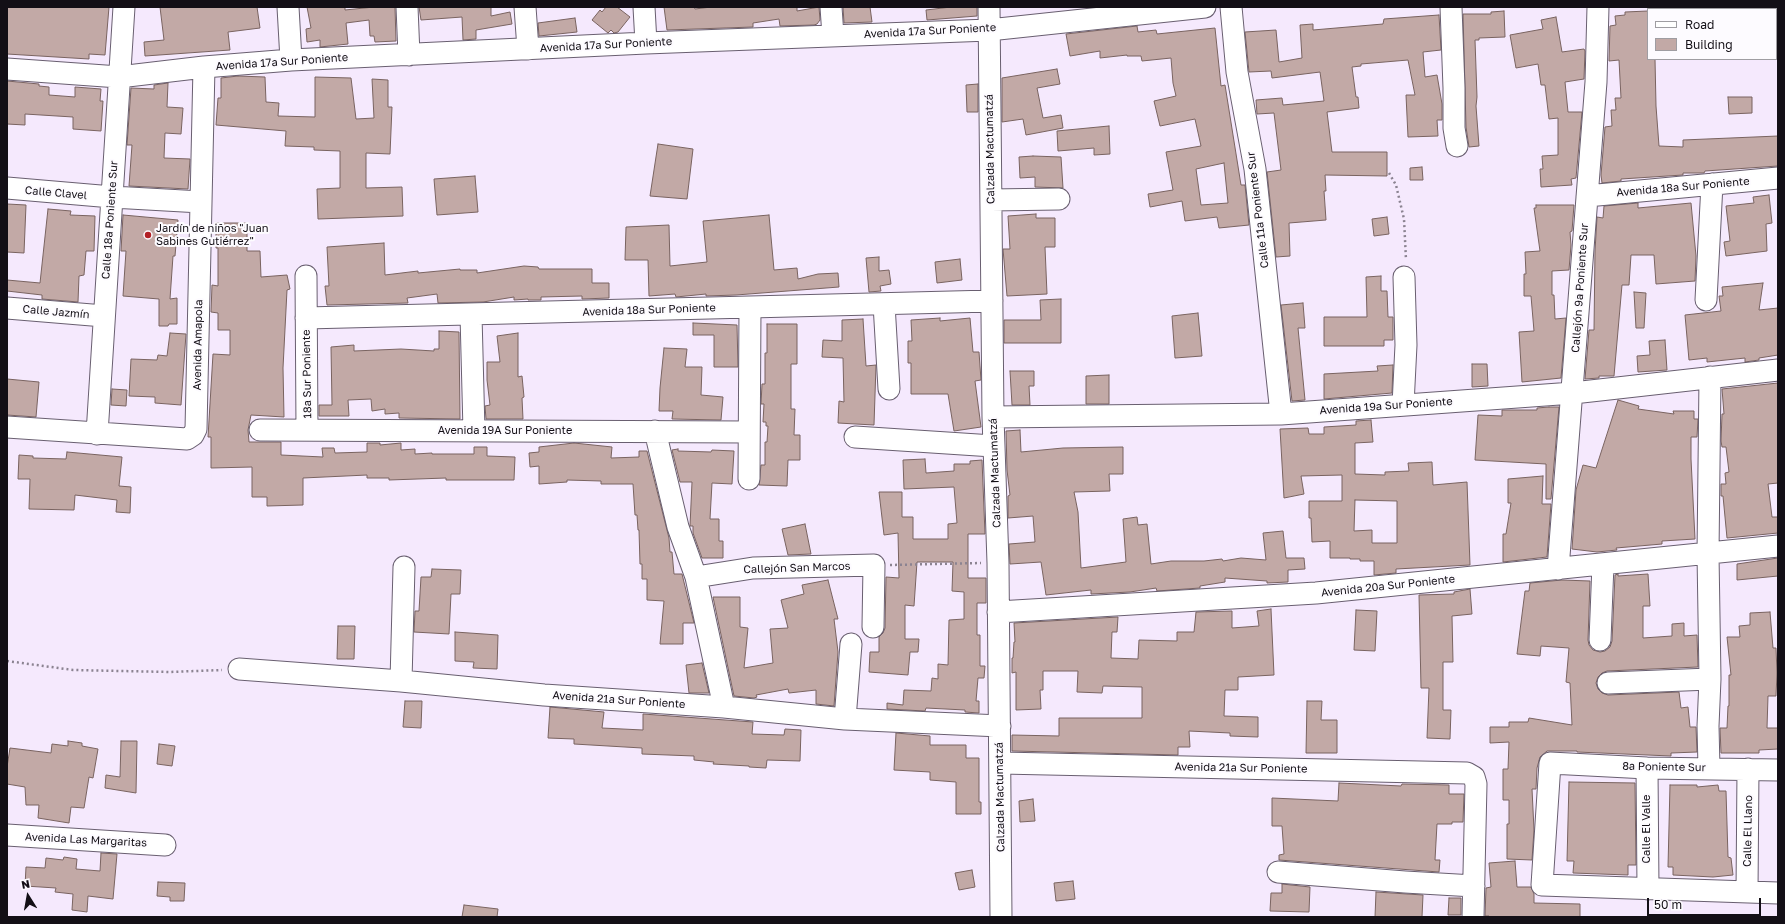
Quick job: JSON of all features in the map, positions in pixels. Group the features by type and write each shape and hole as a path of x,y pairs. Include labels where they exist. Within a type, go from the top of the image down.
{"street":[{"name":"Calle 18a Poniente Sur","path":"97,434 124,7"},
{"path":"288,7 290,60"},
{"path":"407,7 409,55"},
{"path":"525,7 528,49"},
{"path":"644,7 646,43"},
{"path":"831,7 833,36"},
{"name":"Calzada Mactumatzá","path":"989,7 993,417 998,563 1001,763 1001,917"},
{"name":"Avenida 17a Sur Poniente","path":"7,69 119,77 204,67 290,60 646,43 989,30 1205,7"},
{"name":"Calle 11a Poniente Sur","path":"1231,7 1237,72 1255,169 1281,414"},
{"path":"1451,7 1454,128 1457,146"},
{"name":"Callejón 9a Poniente Sur","path":"1558,569 1573,393 1596,82 1598,7"},
{"name":"Avenida Amapola","path":"7,426 97,434 187,439 194,436 196,429 204,67"},
{"name":"Avenida 18a Sur Poniente","path":"1587,196 1778,178"},
{"path":"1706,300 1712,184"},
{"name":"Calle Clavel","path":"7,188 112,197 201,202"},
{"path":"991,200 1059,199"},
{"name":"18a Sur Poniente","path":"306,276 308,430"},
{"path":"1403,405 1406,345 1404,277"},
{"name":"Avenida 18a Sur Poniente","path":"306,318 992,301"},
{"path":"884,304 890,389"},
{"name":"Calle Jazmín","path":"7,308 104,316"},
{"path":"749,479 750,308"},
{"path":"471,315 474,431"},
{"name":"Avenida 19a Sur Poniente","path":"993,417 1281,414 1573,393 1778,370"},
{"path":"1709,768 1708,726 1710,679 1708,554 1710,377"},
{"name":"Avenida 19A Sur Poniente","path":"260,430 749,432"},
{"path":"655,432 678,527 696,577 724,706"},
{"path":"855,437 994,446"},
{"name":"Avenida 20a Sur Poniente","path":"998,612 1316,593 1778,546"},
{"path":"1600,640 1603,564"},
{"path":"873,627 874,565"},
{"name":"Callejón San Marcos","path":"696,577 753,568 874,565"},
{"path":"401,680 404,567"},
{"path":"845,719 851,644"},
{"name":"Avenida 21a Sur Poniente","path":"239,669 401,680 544,695 724,706 845,719 1000,726"},
{"path":"1608,683 1710,679"},
{"name":"Avenida 21a Sur Poniente","path":"1001,763 1467,773 1474,777 1476,784 1474,886"},
{"name":"8a Poniente Sur","path":"1648,889 1542,885 1550,763 1647,768 1778,770"},
{"name":"Calle El Valle","path":"1647,768 1648,889"},
{"name":"Calle El Llano","path":"1747,892 1748,770"},
{"name":"Avenida Las Margaritas","path":"7,836 165,845"},
{"path":"1278,872 1474,886 1473,917"},
{"path":"1648,889 1778,893"}],"path":[{"path":"1389,173 1396,185 1404,219 1406,256 1404,277"},
{"path":"874,565 998,563"},
{"path":"7,661 73,670 170,672 239,669"}],"building":[{"path":"7,7 109,7 105,55 89,54 89,59 7,54"},
{"path":"160,7 257,7 260,28 228,32 230,50 145,56 144,42 164,40"},
{"path":"307,7 345,7 345,10 374,7 395,7 396,41 375,42 374,36 370,36 369,20 346,23 348,44 320,47 320,40 307,42 306,29 311,28"},
{"path":"419,7 491,7 491,16 510,12 512,24 476,30 476,39 463,40 462,17 421,20"},
{"path":"606,7 617,7 630,17 618,32 614,33 611,30 608,33 592,20 600,10 602,12"},
{"path":"664,7 694,7 695,9 711,7 797,7 797,11 819,7 820,20 814,25 780,26 779,19 753,23 753,27 667,30"},
{"path":"843,7 870,7 872,22 844,23"},
{"path":"951,7 977,7 977,16 927,20 926,10"},
{"path":"1504,11 1505,37 1479,38 1479,40 1475,40 1476,106 1479,146 1469,147 1466,127 1463,14 1491,14 1491,12"},
{"path":"1647,11 1647,60 1655,60 1659,146 1683,147 1683,140 1778,136 1778,166 1705,171 1704,173 1683,173 1683,175 1621,179 1621,181 1602,183 1601,175 1605,127 1612,126 1611,110 1616,110 1615,98 1621,98 1619,60 1609,61 1610,26 1616,25 1615,16 1625,15 1625,12"},
{"path":"1439,15 1441,50 1423,52 1425,77 1437,75 1442,104 1442,120 1437,120 1438,136 1408,137 1406,95 1415,95 1408,60 1361,64 1361,66 1352,67 1359,108 1327,112 1332,152 1387,152 1387,176 1325,175 1326,191 1324,191 1326,220 1289,223 1290,256 1276,257 1267,172 1281,170 1274,113 1257,114 1256,100 1282,98 1283,105 1324,101 1320,72 1272,78 1271,71 1249,72 1245,32 1276,30 1279,62 1302,58 1300,25 1313,24 1313,30 1383,24 1384,19"},
{"path":"1556,17 1562,52 1584,49 1585,51 1584,79 1565,82 1568,112 1582,112 1576,178 1571,179 1572,185 1541,187 1540,169 1543,169 1542,156 1558,155 1558,118 1549,119 1545,85 1541,85 1538,64 1516,68 1510,35 1543,29 1541,20"},
{"path":"575,18 577,32 539,36 538,23"},
{"path":"1137,26 1138,32 1156,30 1157,34 1215,28 1221,86 1225,85 1241,185 1245,185 1249,225 1219,228 1217,217 1185,221 1182,201 1150,207 1148,194 1173,190 1166,152 1201,146 1195,119 1160,126 1154,101 1176,96 1173,83 1171,58 1142,61 1141,56 1127,55 1100,58 1100,51 1070,56 1066,34","holes":["1224,163 1228,203 1201,205 1196,169"]},
{"path":"1057,69 1060,84 1037,88 1043,118 1061,115 1063,128 1026,135 1023,119 1002,122 1002,78"},
{"path":"238,76 265,77 266,102 279,103 278,116 315,117 315,77 351,78 356,119 374,118 372,79 388,80 388,107 392,107 390,154 366,153 366,188 402,187 403,216 318,219 317,189 340,188 340,151 314,150 314,147 285,146 286,131 216,125 218,98 221,98 221,78"},
{"path":"7,81 39,84 39,86 49,87 49,95 75,97 75,87 101,89 100,101 103,101 101,131 73,129 73,117 25,114 25,125 7,124"},
{"path":"168,83 167,107 183,108 181,134 165,133 164,158 190,159 188,189 129,186 132,145 127,145 131,88 154,89 154,85"},
{"path":"978,84 978,112 967,112 966,85"},
{"path":"1728,97 1752,97 1752,113 1729,114"},
{"path":"1109,126 1110,154 1094,155 1094,148 1058,151 1057,131"},
{"path":"658,144 693,149 687,199 650,196"},
{"path":"1019,157 1061,157 1063,188 1035,187 1035,177 1020,178"},
{"path":"1422,167 1423,180 1410,180 1410,168"},
{"path":"475,176 478,212 437,215 434,179"},
{"path":"1769,195 1772,223 1766,224 1767,251 1726,256 1724,242 1730,241 1726,206 1754,203 1753,197"},
{"path":"1638,203 1638,208 1691,203 1696,256 1695,281 1656,284 1654,255 1631,255 1629,285 1622,285 1614,376 1599,376 1599,378 1585,379 1589,330 1594,330 1597,217 1603,218 1604,206"},
{"path":"7,204 26,205 24,253 7,252"},
{"path":"1536,205 1574,205 1572,231 1570,232 1571,245 1569,270 1552,271 1552,295 1554,295 1555,319 1566,318 1561,378 1522,382 1519,332 1534,331 1531,296 1524,296 1524,274 1526,274 1525,252 1540,251 1534,208 1536,208"},
{"path":"48,209 71,211 70,215 95,216 94,251 86,251 84,275 79,276 78,302 42,299 42,295 7,291 7,280 40,283"},
{"path":"1036,214 1036,218 1055,218 1055,247 1045,247 1047,294 1007,296 1003,249 1010,249 1008,216"},
{"path":"123,215 178,220 175,256 173,256 170,299 177,298 177,324 159,326 159,299 123,296 126,251 121,251"},
{"path":"769,215 774,270 797,268 798,279 818,274 838,273 839,287 736,295 706,296 706,294 676,297 675,294 649,296 648,260 625,260 626,227 669,225 670,266 707,262 703,221"},
{"path":"1387,217 1389,234 1374,236 1372,219"},
{"path":"216,223 247,223 247,251 260,251 261,277 287,275 290,289 287,290 283,368 284,417 251,415 248,430 249,442 281,442 281,455 323,457 322,448 334,448 335,453 367,452 367,443 380,443 380,445 401,443 401,450 415,449 415,454 474,454 474,447 487,447 487,456 515,457 514,480 446,480 446,478 389,480 389,478 367,478 367,475 303,478 303,505 267,506 267,497 252,497 252,467 211,468 211,437 208,437 213,354 230,355 230,330 218,330 218,313 211,312 212,285 218,286 218,248 216,248"},
{"path":"384,243 385,275 418,271 418,273 460,269 477,270 477,273 524,266 538,267 539,269 592,269 592,283 609,283 609,298 582,299 582,296 541,297 541,300 514,300 514,297 483,302 438,303 437,294 407,298 408,303 327,305 325,286 329,286 327,247"},
{"path":"879,257 879,271 889,270 891,284 880,286 881,291 869,292 866,258"},
{"path":"960,259 962,280 937,283 935,262"},
{"path":"1381,276 1381,291 1387,291 1388,317 1393,317 1393,340 1384,340 1384,346 1324,346 1324,317 1367,317 1366,277"},
{"path":"1763,283 1759,310 1778,308 1778,355 1745,362 1745,358 1707,362 1707,358 1689,360 1685,315 1721,311 1719,296 1723,296 1722,287"},
{"path":"1634,292 1646,293 1644,328 1636,328"},
{"path":"1061,299 1061,343 1004,343 1004,320 1041,320 1040,300"},
{"path":"1303,303 1305,328 1298,328 1305,400 1292,401 1281,305"},
{"path":"1198,313 1202,356 1175,358 1172,316"},
{"path":"940,318 940,321 970,318 973,352 979,352 981,380 975,381 981,427 954,431 948,394 911,394 911,363 908,363 908,341 912,341 911,320"},
{"path":"863,319 866,366 876,365 874,425 838,423 839,401 844,402 843,358 822,357 823,340 842,341 842,320"},
{"path":"693,323 737,325 738,367 714,367 714,335 693,335"},
{"path":"767,324 797,324 797,364 791,364 791,409 795,409 794,435 800,435 800,460 788,460 787,486 759,485 761,465 765,465 765,442 767,442 768,426 766,426 766,422 763,422 764,404 761,404 762,384 765,384"},
{"path":"439,331 459,332 460,419 399,418 399,413 385,414 385,409 372,411 371,399 348,400 349,416 319,416 319,405 332,405 331,347 354,345 354,351 401,349 434,351 434,349 439,349"},
{"path":"170,333 186,334 181,405 155,403 155,397 129,396 131,359 157,360 158,355 167,356"},
{"path":"518,333 518,377 522,376 524,397 522,398 523,419 486,419 485,406 490,405 487,380 487,362 500,362 497,336"},
{"path":"1665,340 1667,370 1638,372 1637,356 1650,355 1649,341"},
{"path":"664,348 687,349 685,367 702,367 701,395 723,397 721,420 672,419 673,411 659,411"},
{"path":"1472,364 1487,364 1488,386 1472,387"},
{"path":"1393,365 1392,393 1324,399 1324,374 1378,371 1377,366"},
{"path":"1010,371 1034,371 1034,386 1029,386 1030,405 1012,405"},
{"path":"1109,375 1109,404 1086,404 1086,376"},
{"path":"7,379 39,382 36,417 7,415"},
{"path":"1778,383 1778,483 1768,484 1772,517 1778,517 1778,533 1727,538 1723,496 1721,496 1721,484 1726,484 1725,473 1729,472 1726,447 1722,447 1721,441 1722,414 1724,414 1722,389"},
{"path":"112,389 127,390 126,406 111,405"},
{"path":"1618,400 1639,406 1638,409 1674,414 1673,411 1694,411 1694,419 1698,419 1697,437 1691,437 1695,539 1662,541 1662,544 1616,548 1617,550 1597,552 1572,549 1576,490 1583,465 1596,468"},
{"path":"1559,407 1551,499 1546,499 1546,464 1475,460 1478,415 1502,416 1502,410 1537,410 1537,408"},
{"path":"1371,420 1373,442 1355,443 1355,474 1385,475 1385,472 1409,471 1408,463 1432,462 1433,485 1467,482 1470,565 1396,569 1396,573 1374,575 1374,561 1360,561 1360,559 1350,558 1330,558 1330,541 1312,542 1311,518 1309,518 1309,501 1342,501 1342,475 1301,476 1304,494 1284,498 1280,429 1308,428 1309,434 1324,434 1324,427 1356,425 1356,421","holes":["1355,500 1397,501 1397,543 1372,543 1372,530 1354,531"]},
{"path":"1020,430 1021,452 1063,448 1123,447 1123,474 1109,474 1110,491 1074,492 1078,512 1081,568 1126,562 1123,519 1137,517 1138,525 1147,524 1151,564 1171,561 1204,561 1222,559 1223,561 1241,558 1266,560 1263,533 1283,531 1286,558 1304,558 1305,569 1288,570 1288,582 1267,583 1267,581 1225,578 1225,582 1200,586 1200,588 1157,591 1156,588 1130,592 1091,594 1091,590 1046,595 1041,562 1010,564 1009,544 1035,542 1033,516 1008,518 1008,496 1010,495 1007,470 1006,431"},
{"path":"574,443 612,447 611,458 639,457 639,451 647,451 669,538 674,574 682,574 694,623 683,623 683,644 660,644 664,601 647,600 647,579 642,579 642,564 640,564 639,530 637,515 635,515 633,484 601,484 601,481 567,480 567,482 539,484 539,466 530,467 529,453 539,452 539,447"},
{"path":"678,449 678,451 734,451 732,484 712,483 710,519 719,519 719,541 723,541 723,558 702,558 693,533 693,526 690,526 692,482 680,482 672,450"},
{"path":"67,452 122,457 119,486 131,487 130,513 116,512 117,500 75,495 74,510 29,509 30,479 18,479 19,455 33,456 33,458 66,459"},
{"path":"925,459 926,473 954,471 954,464 970,464 970,461 982,460 985,534 968,534 968,578 986,578 986,603 977,603 977,635 980,635 980,666 985,666 984,678 978,678 976,701 979,701 979,713 965,712 965,710 926,708 925,711 887,709 887,703 903,705 904,690 931,691 932,678 938,679 938,664 948,665 949,620 964,619 964,592 952,591 953,562 917,562 914,606 905,605 905,639 919,639 918,652 910,652 908,675 869,672 870,652 879,652 879,637 885,628 886,577 899,578 898,533 884,535 879,492 902,492 902,517 913,517 913,539 948,539 948,524 957,523 954,487 904,489 903,460"},
{"path":"1543,476 1542,504 1551,504 1547,557 1503,562 1503,534 1506,534 1511,503 1508,503 1508,479"},
{"path":"805,524 811,554 788,555 782,529"},
{"path":"1778,558 1778,576 1737,580 1737,564"},
{"path":"432,569 461,570 460,594 451,594 449,634 414,632 415,611 419,611 421,577 431,577"},
{"path":"1618,574 1618,576 1648,574 1650,606 1643,606 1643,638 1672,636 1672,624 1684,623 1684,636 1697,635 1698,667 1607,671 1598,677 1596,683 1598,689 1602,693 1608,695 1679,692 1681,708 1688,707 1690,727 1696,727 1697,752 1671,753 1671,756 1577,751 1547,751 1540,757 1537,768 1536,789 1532,789 1534,830 1532,860 1507,859 1509,800 1503,800 1503,769 1508,769 1509,742 1490,743 1490,727 1509,727 1509,722 1528,722 1529,718 1572,725 1570,683 1566,682 1569,648 1541,646 1540,656 1517,654 1525,591 1529,591 1530,583 1562,580 1590,581 1588,640 1589,645 1593,650 1600,652 1605,651 1610,647 1612,641 1615,575"},
{"path":"828,580 838,619 834,619 838,652 834,706 816,704 816,690 789,693 788,689 756,695 757,697 754,698 734,696 713,597 740,597 740,627 748,628 744,668 773,663 770,629 788,628 781,600 804,594 802,585"},
{"path":"1470,589 1472,614 1452,616 1453,662 1443,662 1443,710 1451,710 1450,739 1427,738 1429,688 1421,688 1419,595 1454,594 1454,592"},
{"path":"1271,609 1274,675 1238,677 1238,690 1225,690 1224,716 1258,717 1258,737 1230,736 1230,733 1189,731 1190,747 1178,747 1178,755 1012,751 1012,735 1059,736 1059,718 1142,718 1142,687 1103,686 1102,693 1077,692 1078,671 1043,671 1043,690 1040,690 1041,709 1016,710 1016,672 1012,673 1012,658 1015,642 1014,623 1118,617 1117,632 1112,632 1111,658 1138,659 1139,640 1177,641 1177,632 1194,632 1196,612 1232,611 1232,628 1259,626 1257,611"},
{"path":"1356,610 1377,611 1375,651 1354,650"},
{"path":"1770,612 1773,648 1776,648 1777,673 1776,696 1768,696 1767,728 1778,728 1778,749 1759,750 1759,753 1721,753 1720,728 1727,728 1729,675 1731,675 1727,637 1740,637 1739,626 1750,625 1750,613"},
{"path":"338,626 355,626 354,659 337,659"},
{"path":"455,632 498,635 497,669 473,668 474,662 455,661"},
{"path":"702,663 709,693 689,693 686,665"},
{"path":"405,701 422,701 421,728 403,727"},
{"path":"1307,701 1322,701 1321,720 1337,720 1337,753 1306,753"},
{"path":"550,707 604,712 602,728 643,730 643,714 753,722 752,734 784,735 785,729 801,730 800,761 767,760 766,768 749,767 713,764 714,762 694,760 694,756 642,754 642,748 574,744 574,739 548,738"},
{"path":"896,733 930,736 930,745 966,745 966,758 979,758 979,802 981,802 981,814 956,814 956,782 930,780 930,772 894,770"},
{"path":"68,741 82,743 82,746 98,749 93,778 89,777 84,808 71,807 69,823 38,818 39,805 26,805 25,787 7,784 7,767 10,748 51,753 52,744 68,746"},
{"path":"121,741 137,741 136,793 105,788 106,775 120,777"},
{"path":"159,744 175,746 172,766 157,764"},
{"path":"1569,782 1635,783 1636,865 1628,865 1628,875 1573,873 1574,861 1567,861"},
{"path":"1339,783 1401,786 1402,784 1449,785 1449,794 1464,794 1463,822 1437,824 1435,860 1440,860 1439,872 1279,860 1279,855 1284,854 1282,826 1272,826 1272,798 1338,801"},
{"path":"1670,785 1697,785 1697,787 1718,785 1719,791 1726,791 1728,857 1731,858 1733,875 1713,877 1673,875 1673,867 1668,867"},
{"path":"1033,799 1035,821 1020,822 1019,801"},
{"path":"101,853 117,854 113,899 88,896 87,912 72,910 73,894 55,892 56,888 25,886 26,867 45,868 46,858 63,860 64,857 77,859 76,869 100,871"},
{"path":"1515,861 1517,887 1531,887 1534,894 1534,903 1580,904 1580,917 1485,916 1486,888 1491,887 1489,863"},
{"path":"972,870 975,887 959,890 955,873"},
{"path":"1073,881 1075,899 1056,901 1054,883"},
{"path":"158,882 185,883 184,901 170,901 170,897 157,896"},
{"path":"1282,884 1310,887 1309,912 1270,911 1271,893 1282,893"},
{"path":"1376,892 1423,895 1422,917 1375,917"},
{"path":"1449,898 1461,898 1461,915 1448,915"},
{"path":"464,905 498,909 497,917 462,917"}],"place":[{"name":"Jardín de niños \"Juan Sabines Gutiérrez\"","path":"148,235"}]}
